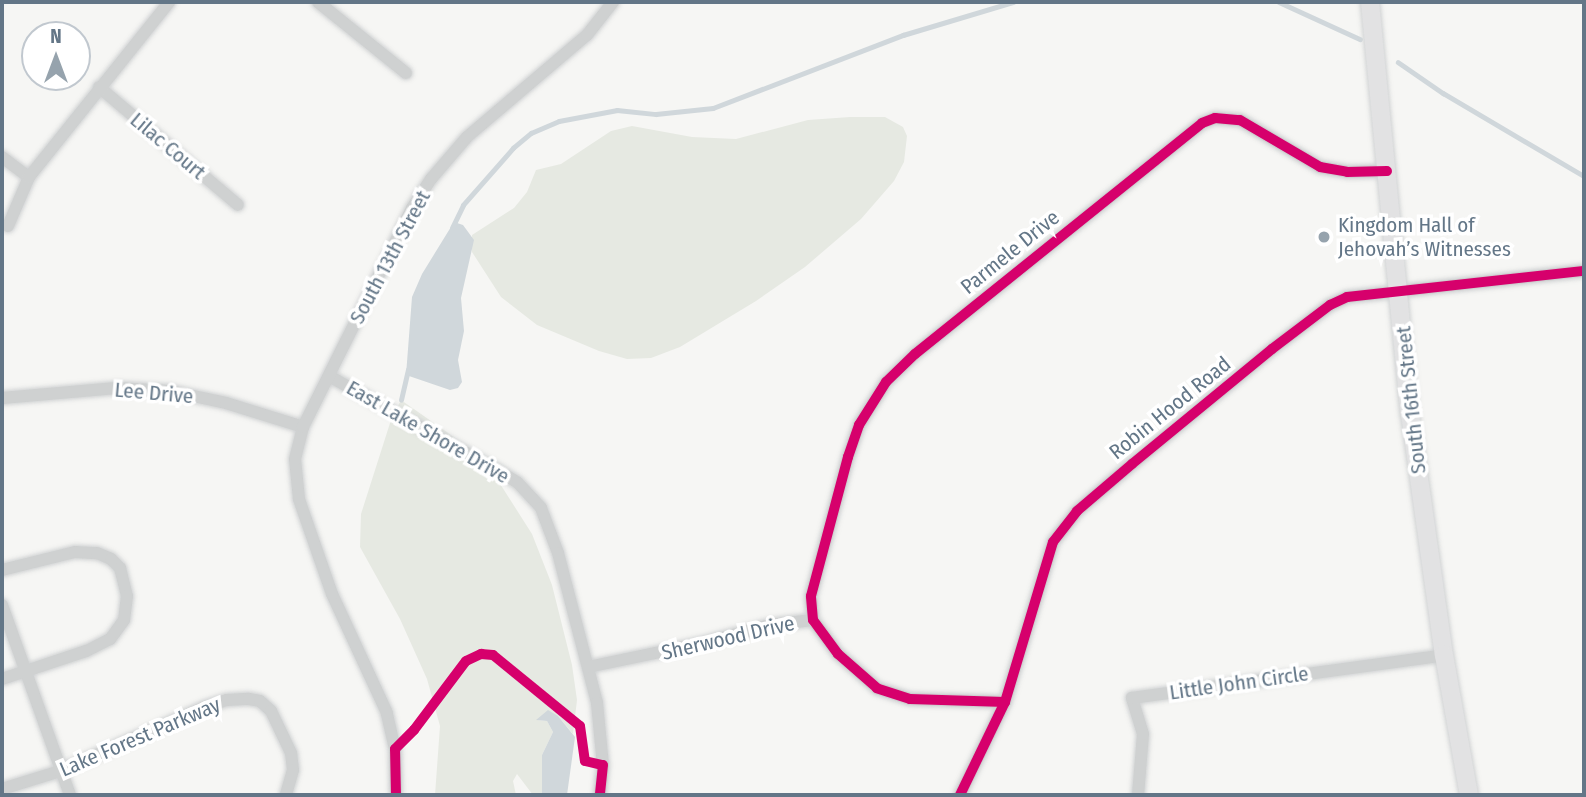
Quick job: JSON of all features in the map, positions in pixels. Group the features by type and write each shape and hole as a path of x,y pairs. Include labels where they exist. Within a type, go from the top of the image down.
{"main road":[{"name":"South 16th Street","path":"1370,2 1410,414 1444,655 1469,795"}],"street":[{"path":"8,226 29,177 169,2"},
{"path":"318,2 406,73"},
{"name":"South 13th Street","path":"329,376 412,208 431,179 467,136 587,35 613,2"},
{"name":"Lilac Court","path":"99,87 238,205"},
{"name":"Parmele Drive","path":"813,620 811,596 848,457 859,425 886,382 915,354 1181,137 1202,123 1229,118 1252,126 1320,167 1347,172 1387,171"},
{"path":"2,157 29,177"},
{"name":"Robin Hood Road","path":"960,795 1005,702 1042,571 1059,531 1077,511 1330,305 1347,297 1584,271"},
{"name":"East Lake Shore Drive","path":"397,795 395,749 387,713 332,594 299,499 295,460 303,427 329,376 499,471 530,495 547,518 588,667 601,736 600,795"},
{"name":"Lee Drive","path":"2,398 117,388 170,391 226,403 303,427"},
{"path":"2,569 82,551 111,559 125,580 127,609 117,633 86,651 2,679"},
{"path":"2,605 23,672 70,795"},
{"name":"Sherwood Drive","path":"588,667 703,643 770,625 813,620 838,654 877,688 910,699 1005,702"},
{"name":"Little John Circle","path":"1138,795 1143,734 1132,698 1444,655"},
{"name":"Lake Forest Parkway","path":"2,789 60,771 205,707 227,700 249,699 260,701 271,711 286,741 293,770 286,795"}],"shaded area":[{"path":"885,117 903,127 907,136 904,162 894,181 861,219 805,267 756,301 680,347 651,358 627,359 599,351 537,325 501,297 472,252 472,235 514,208 527,192 536,170 561,164 611,131 632,126 692,137 736,139 808,120"},
{"path":"454,222 463,225 474,240 461,298 464,331 458,360 462,382 458,388 450,390 406,375 412,297 422,274"},
{"path":"401,400 461,442 497,479 532,534 552,585 572,665 577,700 573,734 558,716 537,720 547,721 553,732 542,755 542,795 533,795 517,774 513,781 516,795 435,795 440,726 427,679 400,619 360,547 361,514 391,420"},
{"path":"548,710 558,716 575,737 567,795 542,795 542,755 553,732 547,721 536,720"}],"waterway":[{"path":"452,228 463,205 513,148 531,133 559,121 617,110 656,114 713,108 903,35 1013,2"},
{"path":"1279,2 1360,39"},
{"path":"1398,62 1443,93 1584,176"},
{"path":"401,400 408,370"}],"cycle path":[{"path":"1005,702 910,699 877,688 838,654 813,620 811,596 848,457 859,425 886,382 915,354 1202,123 1215,118 1240,120 1320,167 1347,172 1387,171"},
{"path":"960,795 1005,702 1053,542 1077,511 1132,464 1272,349 1330,305 1347,297 1584,271"},
{"path":"396,795 395,749 414,730 466,661 481,654 493,655 580,726 585,761 603,765 600,795"}],"place":[{"name":"Kingdom Hall of Jehovah’s Witnesses","path":"1324,237"}]}
